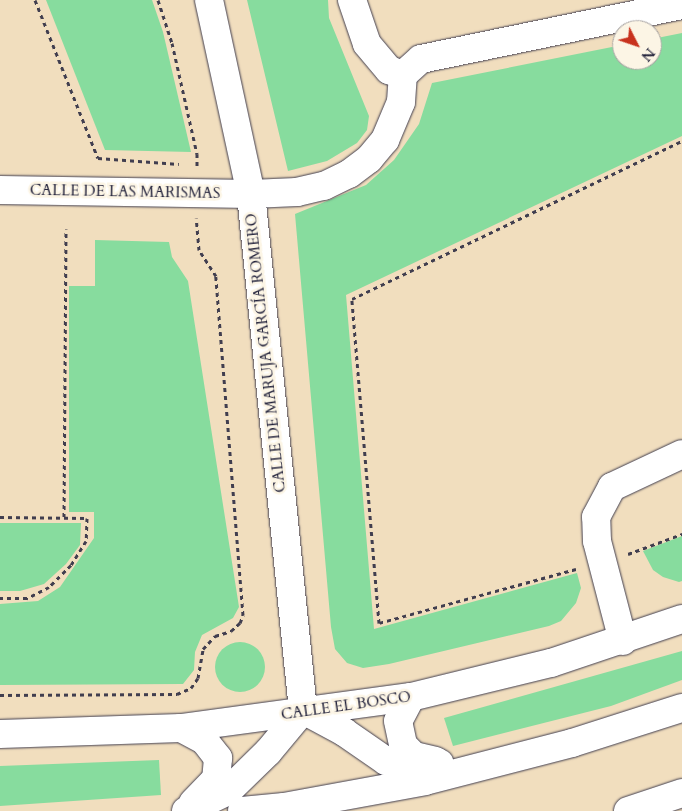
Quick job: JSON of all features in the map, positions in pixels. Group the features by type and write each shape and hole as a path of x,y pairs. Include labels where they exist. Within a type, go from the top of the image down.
{"main road":[{"name":"CALLE DE MARUJA GARCÍA ROMERO","path":"209,0 251,194 303,710"},
{"path":"352,0 367,44 390,70 403,75 422,59 619,8 682,4"},
{"name":"CALLE DE LAS MARISMAS","path":"0,190 251,194 297,192 324,186 349,174 369,159 385,140 395,120 403,75"},
{"path":"623,641 602,562 596,517 612,487 682,454"},
{"name":"CALLE EL BOSCO","path":"0,734 180,728 410,697 550,663 623,641 682,619"},
{"path":"410,697 398,721 403,745 423,760 444,762"},
{"path":"242,811 284,807 425,781 572,743 682,708"},
{"path":"185,811 228,791 268,752 303,710 344,732 386,761 412,768 525,744 572,743"},
{"path":"180,728 204,740 218,758 216,779 185,811"},
{"path":"628,811 682,793"}],"path":[{"path":"36,0 98,158 202,166"},
{"path":"158,0 174,52 198,154 196,173"},
{"path":"682,141 352,299 379,623 602,562 682,534"},
{"path":"0,695 176,694 191,688 198,678 203,649 215,636 231,631 240,623 243,615 216,276 199,250 196,212"},
{"path":"64,518 66,229"},
{"path":"0,517 88,518 86,541 71,565 49,587 27,598 0,598"}],"green space":[{"path":"46,0 152,0 163,32 191,152 105,150"},
{"path":"247,0 328,0 329,18 369,116 367,130 357,143 327,161 288,171"},
{"path":"682,33 682,136 346,295 374,629 577,573 581,588 576,603 561,621 549,626 389,664 363,668 347,663 335,649 331,627 295,214 366,185 394,160 419,124 432,83 612,47 612,70 662,70 662,37"},
{"path":"95,240 169,242 172,257 188,281 239,607 233,618 202,635 195,652 194,670 183,684 0,685 0,604 38,601 60,587 94,538 94,512 69,512 69,286 95,286"},
{"path":"0,523 81,523 80,545 66,564 44,584 20,591 0,591"},
{"path":"682,536 682,581 679,582 663,577 653,570 643,551"},
{"path":"240,642 250,644 258,649 263,657 265,667 263,677 258,685 250,690 240,692 230,690 222,685 217,677 215,667 217,657 222,649 230,644"},
{"path":"682,651 682,680 611,706 453,746 444,718"},
{"path":"159,760 161,795 0,806 0,766"}]}
